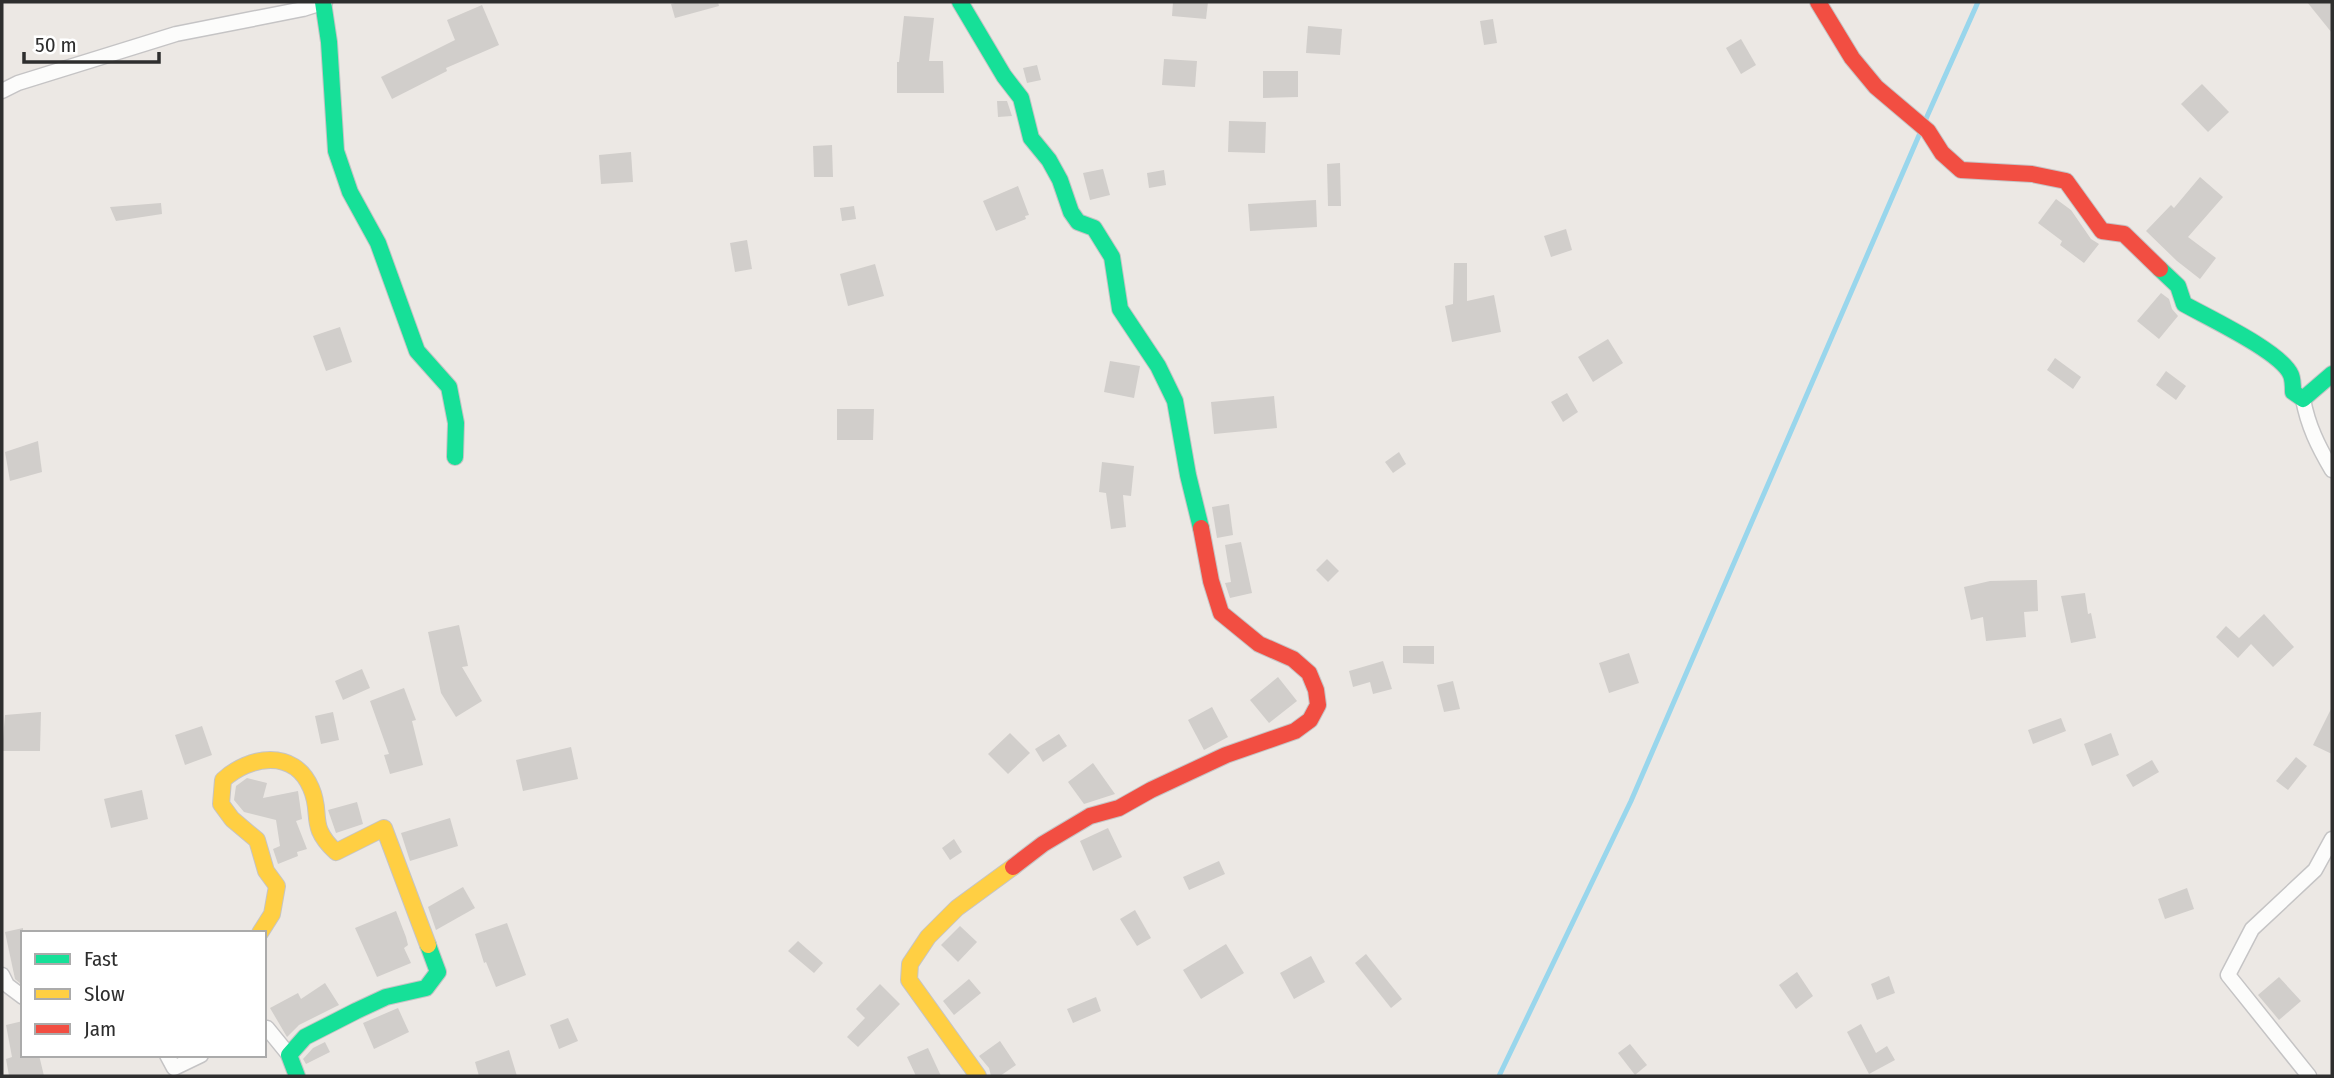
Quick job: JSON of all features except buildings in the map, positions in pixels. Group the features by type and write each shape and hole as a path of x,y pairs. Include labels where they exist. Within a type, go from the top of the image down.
{"street":[{"path":"284,2 303,9"},
{"path":"2,91 18,83 176,34 303,9 324,2 336,151 350,192 378,243 417,351 449,387 456,423 455,457"},
{"path":"960,2 1004,76 1021,98 1031,138 1049,160 1060,180 1071,212 1079,222 1094,228 1112,257 1120,309 1158,366 1175,401 1211,581 1221,613 1259,644 1293,659 1309,673 1318,705 1310,720 1295,731 1226,755 1119,808 1090,816 1078,823 998,876 957,908 928,937 910,964 909,980 978,1076"},
{"path":"1818,2 1852,58 1877,87 1928,131 1942,153 1961,170 2032,174 2066,181 2102,231 2124,234 2178,286 2184,304 2233,333 2256,343 2287,368 2292,376 2292,392 2303,398"},
{"path":"2303,398 2332,374"},
{"path":"2303,398 2312,435 2332,470"},
{"path":"261,931 272,914 277,886 266,871 257,839 232,819 221,804 223,780 240,765 261,759 285,761 305,776 313,795 317,826 327,845 337,852 384,828 438,972 426,988 386,998 305,1037 289,1055"},
{"path":"2309,1076 2228,975 2252,929 2315,870 2332,839"},
{"path":"2,975 7,985 21,996"},
{"path":"266,1026 289,1055 290,1064 297,1076"},
{"path":"168,1057 174,1068 197,1057"}],"waterway":[{"path":"1925,121 1978,2"},
{"path":"1499,1076 1631,801 1920,133"}],"traffic: fast":[{"path":"323,2 329,42 336,151 350,192 378,243 417,351 449,387 456,423 455,457"},
{"path":"960,2 1004,76 1021,98 1031,138 1049,160 1060,180 1071,212 1078,222 1094,228 1112,257 1120,309 1158,366 1175,401 1188,475 1201,528"},
{"path":"2160,269 2178,286 2184,304 2274,356 2292,377 2293,392 2303,399 2332,374"},
{"path":"297,1076 289,1055 305,1037 386,997 426,988 438,972 428,945"}],"traffic: slow":[{"path":"261,931 272,914 277,886 266,871 257,840 232,819 221,804 223,780 245,765 270,760 294,766 303,775 314,797 319,827 327,843 336,852 384,828 428,945"},
{"path":"978,1076 909,980 910,964 928,937 957,908 1013,867"}],"traffic: jam":[{"path":"1818,2 1852,58 1876,87 1928,131 1942,153 1961,170 2032,174 2066,181 2102,231 2124,234 2160,269"},
{"path":"1013,867 1043,844 1090,816 1119,808 1226,755 1295,731 1310,720 1318,705 1316,690 1309,673 1293,659 1259,644 1221,613 1211,581 1201,528"}]}
